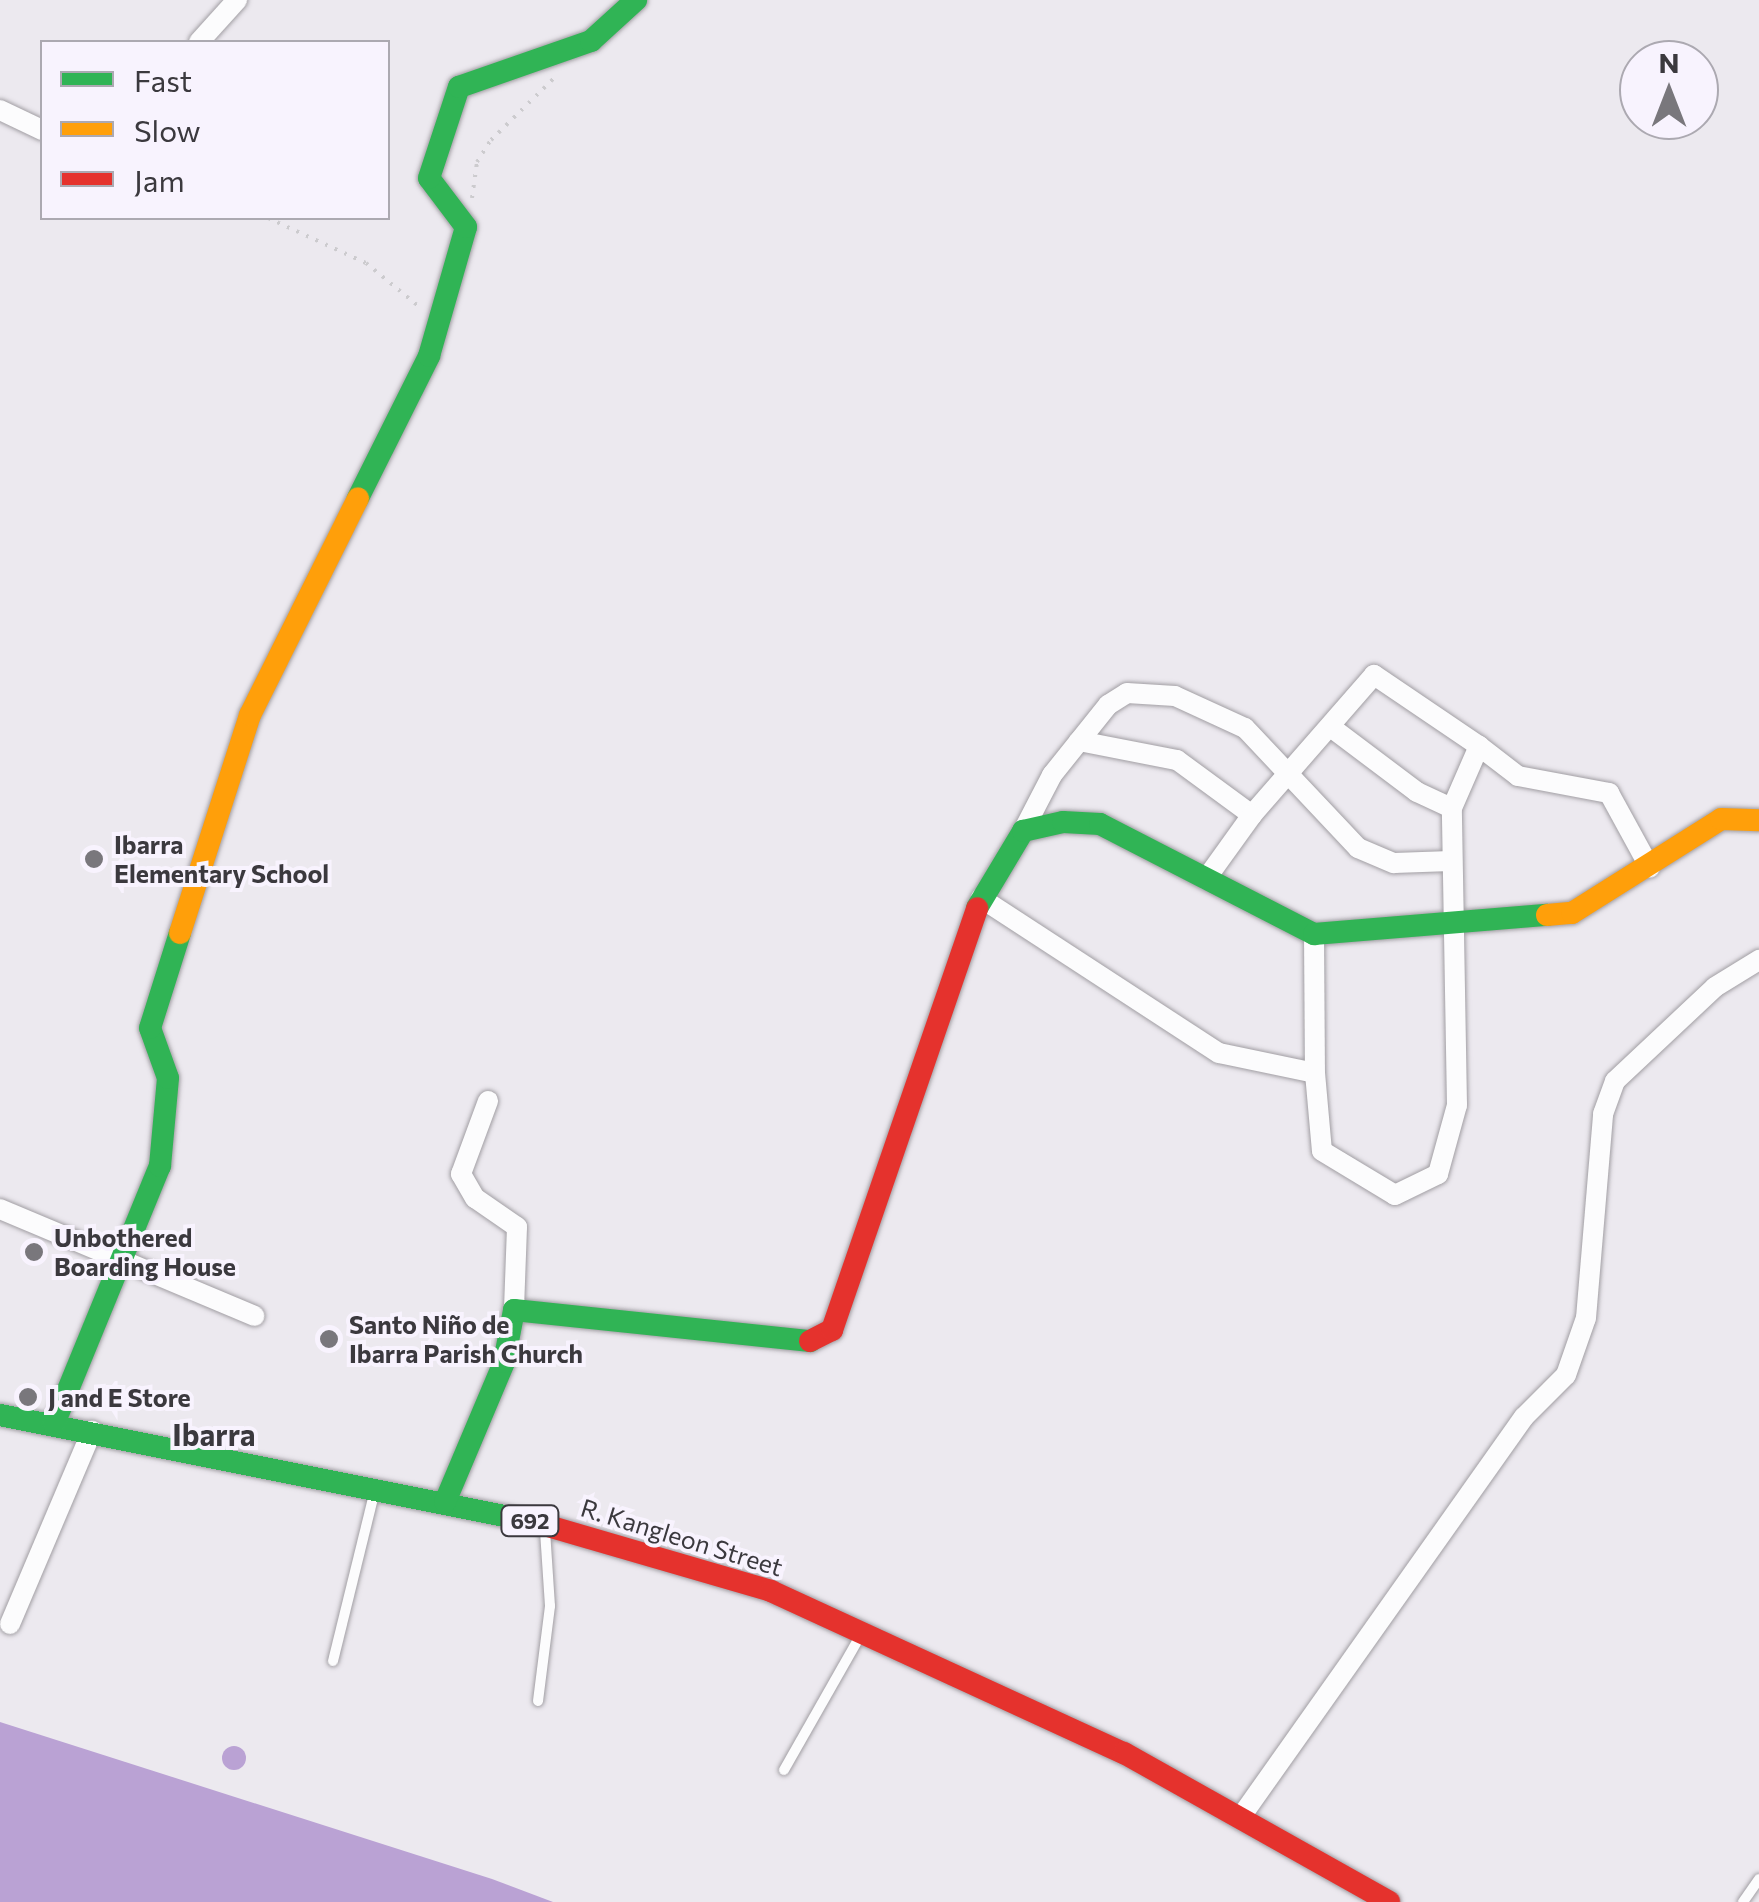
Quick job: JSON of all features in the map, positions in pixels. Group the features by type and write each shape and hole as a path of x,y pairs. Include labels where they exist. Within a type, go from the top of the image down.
{"street":[{"path":"201,40 237,0"},
{"path":"54,1424 160,1166 168,1078 150,1028 250,715 429,356 466,227 429,178 459,87 591,41 636,0"},
{"path":"0,110 40,129"},
{"path":"1206,879 1252,815 1332,728 1374,675 1518,776 1609,793 1650,868"},
{"path":"514,1310 805,1344 832,1330 952,966 981,898 1052,775 1108,705 1127,694 1175,696 1245,728 1292,772 1358,848 1394,863 1451,861"},
{"path":"1332,728 1417,792 1452,808"},
{"path":"1079,741 1177,760 1252,815"},
{"path":"1314,934 1315,1073 1322,1151 1395,1195 1438,1174 1456,1105 1449,927 1452,808 1479,746"},
{"path":"1023,831 1063,822 1100,824 1314,934 1449,927 1572,913 1650,868 1721,819 1745,814 1759,820"},
{"path":"981,898 1219,1053 1315,1073"},
{"path":"1240,1818 1524,1417 1566,1375 1586,1318 1603,1114 1616,1081 1716,987 1759,960"},
{"path":"445,1502 504,1362 514,1310 518,1226 475,1198 460,1174 488,1101"},
{"path":"0,1209 125,1257 254,1316"},
{"name":"R. Kangleon Street","path":"0,1414 545,1524 770,1591 1072,1728 1240,1818"},
{"path":"10,1624 92,1432"},
{"name":"692","path":"1240,1818 1389,1902"}],"lane":[{"path":"333,1662 376,1488"},
{"path":"538,1701 550,1606 545,1524"},
{"path":"784,1770 862,1633"},
{"path":"1743,1902 1759,1879"}],"path":[{"path":"466,227 477,162 491,140 566,67"},
{"path":"272,220 366,263 438,323"},
{"path":"245,1441 249,1426"}],"shaded area":[{"path":"0,1722 492,1879 553,1902 0,1902"},
{"path":"234,1746 243,1749 243,1767 234,1770 225,1767 222,1758 225,1749"}],"traffic: fast":[{"path":"358,498 429,356 466,227 429,178 459,87 591,41 636,0"},
{"path":"977,908 1023,831 1063,822 1100,824 1314,934 1547,915"},
{"path":"54,1424 160,1166 168,1078 150,1028 180,933"},
{"path":"445,1502 504,1362 514,1310 810,1341"},
{"path":"0,1415 534,1522"}],"traffic: slow":[{"path":"180,933 250,715 358,498"},
{"path":"1547,915 1572,913 1721,819 1759,820"}],"traffic: jam":[{"path":"810,1341 832,1330 977,908"},
{"path":"534,1522 771,1591 1124,1753 1389,1902"}],"place":[{"name":"Ibarra Elementary School","path":"94,859"},
{"name":"Unbothered Boarding House","path":"34,1252"},
{"name":"Santo Niño de Ibarra Parish Church","path":"329,1339"},
{"name":"J and E Store","path":"28,1397"}],"district":[{"name":"Ibarra","path":"214,1434"}]}
